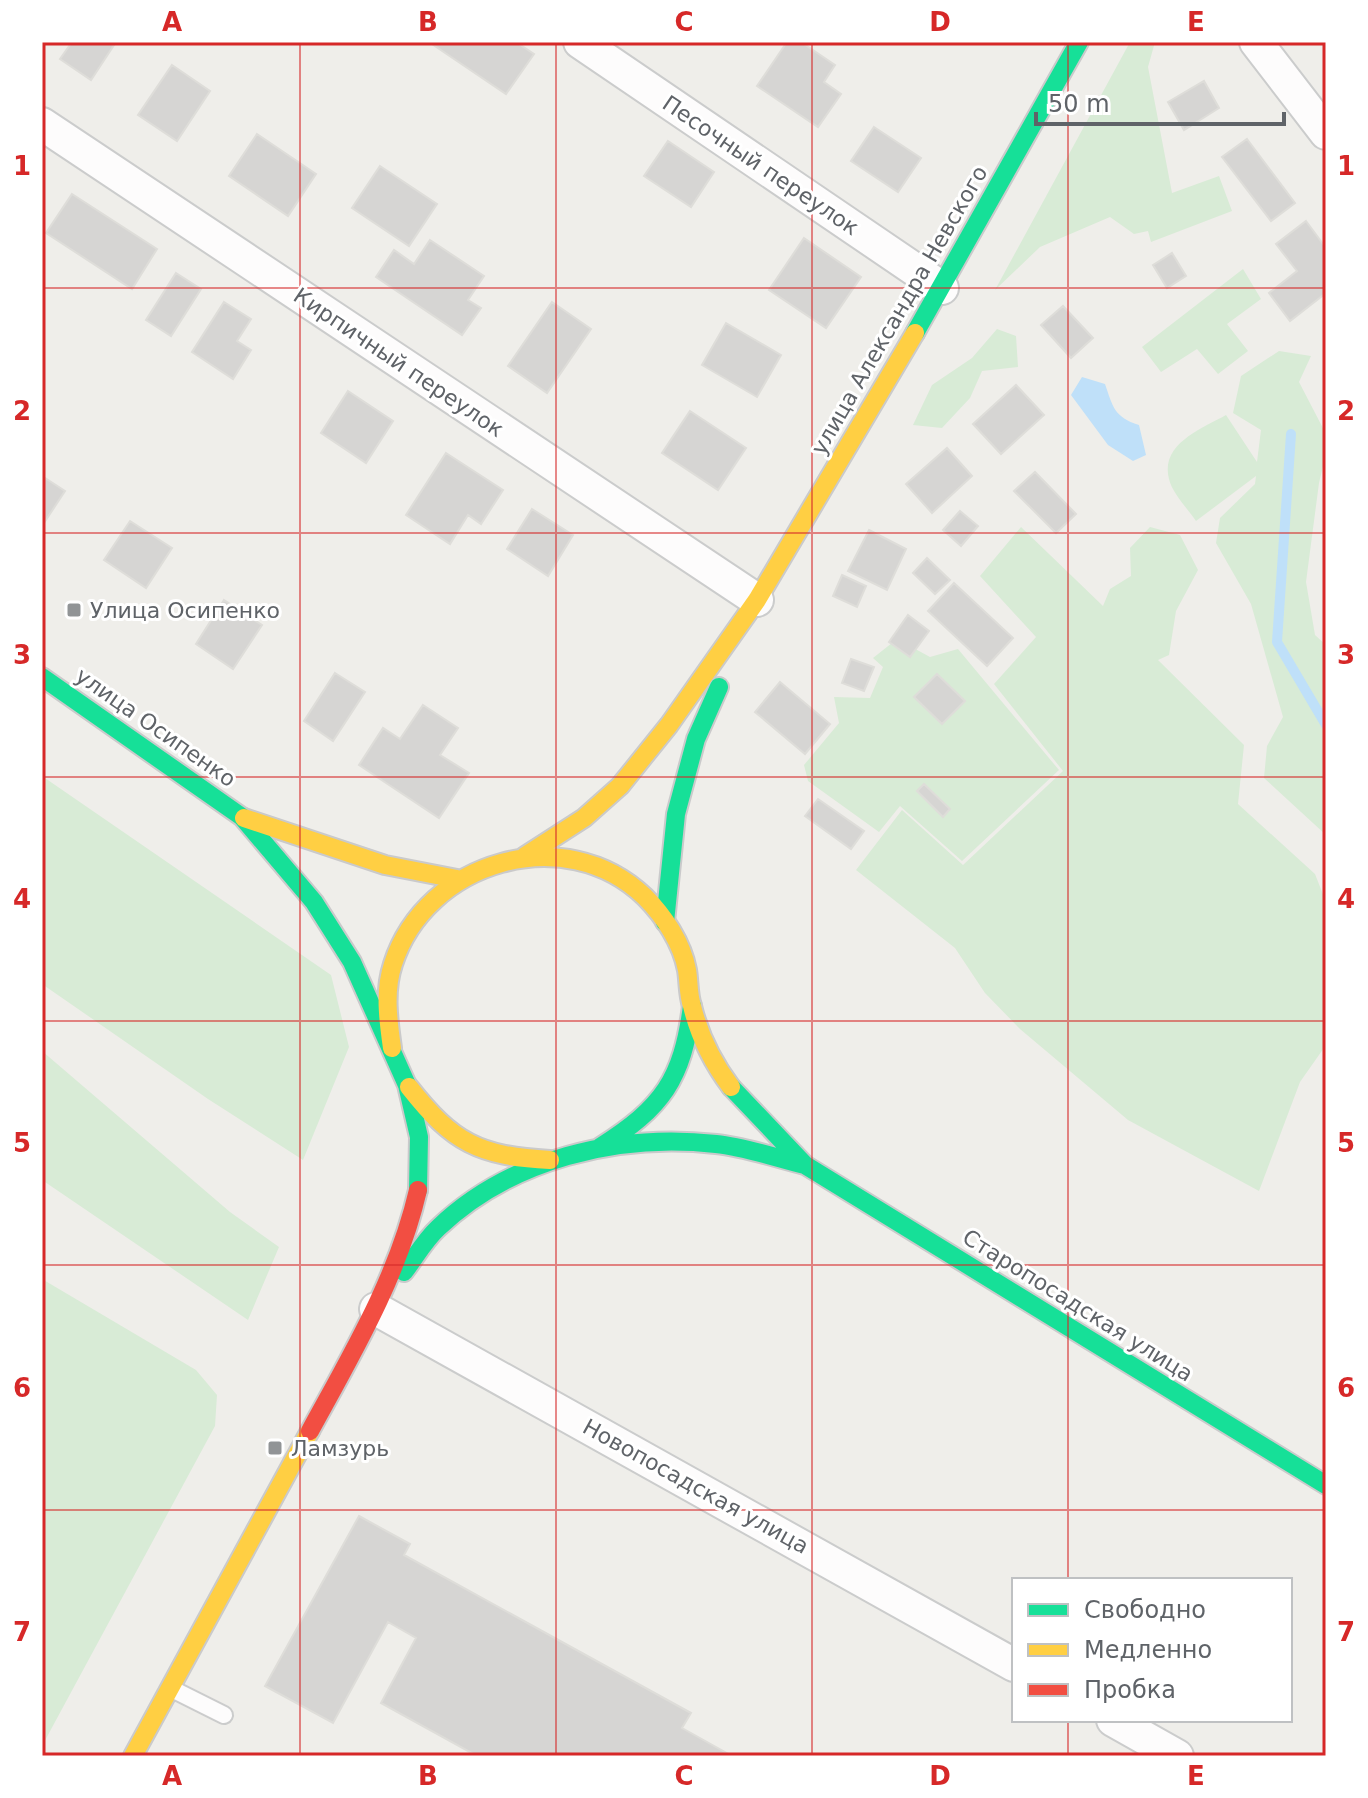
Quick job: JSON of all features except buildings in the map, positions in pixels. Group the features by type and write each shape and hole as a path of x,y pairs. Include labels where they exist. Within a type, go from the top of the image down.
{"main road":[{"name":"улица Александра Невского","path":"757,600 942,288 1079,42"},
{"path":"525,856 584,818 620,786 669,725 757,600"},
{"path":"665,922 676,814 696,739 757,600"},
{"name":"улица Осипенко","path":"42,677 242,817"},
{"path":"242,817 385,865 457,879"},
{"path":"133,1756 376,1309 409,1231 420,1183 419,1137 407,1085 352,962 314,902 242,817"},
{"path":"392,1048 386,1009 391,969 406,932 428,903 457,879 490,864 525,856 562,857 597,867 635,889 665,922 684,962 692,1006 713,1061 736,1095 805,1165"},
{"path":"597,1149 637,1125 667,1090 685,1050 692,1006"},
{"path":"407,1085 431,1116 463,1140 506,1157 552,1160"},
{"path":"376,1309 436,1229 473,1198 508,1176 552,1160 597,1149 654,1143 715,1144 805,1165"},
{"name":"Старопосадская улица","path":"805,1165 1326,1485"}],"street":[{"name":"Песочный переулок","path":"580,42 942,288"},
{"path":"1256,42 1326,133"},
{"name":"Кирпичный переулок","path":"42,124 757,600"},
{"name":"Новопосадская улица","path":"376,1309 1012,1664"},
{"path":"1117,1722 1177,1756"}],"lane":[{"path":"170,1688 224,1715"}],"green space":[{"path":"1130,42 1155,42 1148,67 1172,193 1219,176 1232,211 1151,242 1148,231 1134,234 1110,217 1040,247 995,290"},
{"path":"1243,269 1261,299 1227,324 1248,351 1218,374 1197,349 1161,372 1142,347"},
{"path":"997,329 1016,336 1018,367 982,371 970,398 942,428 913,425 932,385 972,358"},
{"path":"1279,351 1311,356 1299,382 1326,434 1326,454 1319,483 1306,582 1315,635 1326,645 1326,835 1264,778 1267,746 1283,717 1251,604 1216,543 1220,518 1255,484 1256,476 1196,521 1169,479 1168,467 1176,447 1226,415 1257,462 1261,430 1233,413 1241,376"},
{"path":"1021,527 1103,606 1110,589 1131,576 1130,548 1150,527 1180,535 1198,570 1176,611 1169,655 1158,660 1244,745 1238,804 1315,874 1326,902 1326,1045 1300,1082 1259,1191 1128,1120 1020,1029 985,993 955,948 856,870 902,810 963,865 1063,771 994,684 1036,637 980,576"},
{"path":"897,639 930,657 958,649 1059,770 962,861 900,806 879,832 808,781 804,765 839,723 834,697 870,698 883,667 873,658"},
{"path":"42,776 331,975 349,1047 303,1160 208,1099 42,984"},
{"path":"42,1051 230,1212 279,1247 248,1320 42,1180"},
{"path":"42,1279 196,1370 217,1395 215,1426 42,1746"}],"water":[{"path":"1082,377 1105,384 1119,415 1139,425 1146,455 1133,461 1108,445 1071,395"}],"waterway":[{"path":"1291,434 1277,642 1326,725"}],"traffic: fast":[{"path":"915,333 1079,42"},
{"path":"42,677 242,817 314,902 352,962 407,1085 419,1137 418,1190"},
{"path":"665,922 676,814 696,739 719,687"},
{"path":"600,1147 640,1118 666,1089 682,1054 692,1006"},
{"path":"731,1087 805,1165 1326,1485"},
{"path":"404,1272 433,1233 467,1204 498,1184 567,1156 641,1143 679,1142 727,1145 805,1165"}],"traffic: slow":[{"path":"525,856 584,818 620,786 669,725 757,600 915,333"},
{"path":"244,818 385,865 457,879"},
{"path":"392,1048 388,1016 390,974 410,928 435,899 466,877 501,863 539,857 577,860 613,874 645,897 665,921 685,960 691,1002 703,1038 731,1087"},
{"path":"409,1087 440,1121 469,1143 504,1155 550,1160"},
{"path":"133,1756 310,1431"}],"traffic: jam":[{"path":"310,1431 386,1284 399,1254 418,1190"}],"place":[{"name":"Улица Осипенко","path":"74,610"},
{"name":"Ламзурь","path":"275,1448"}]}
